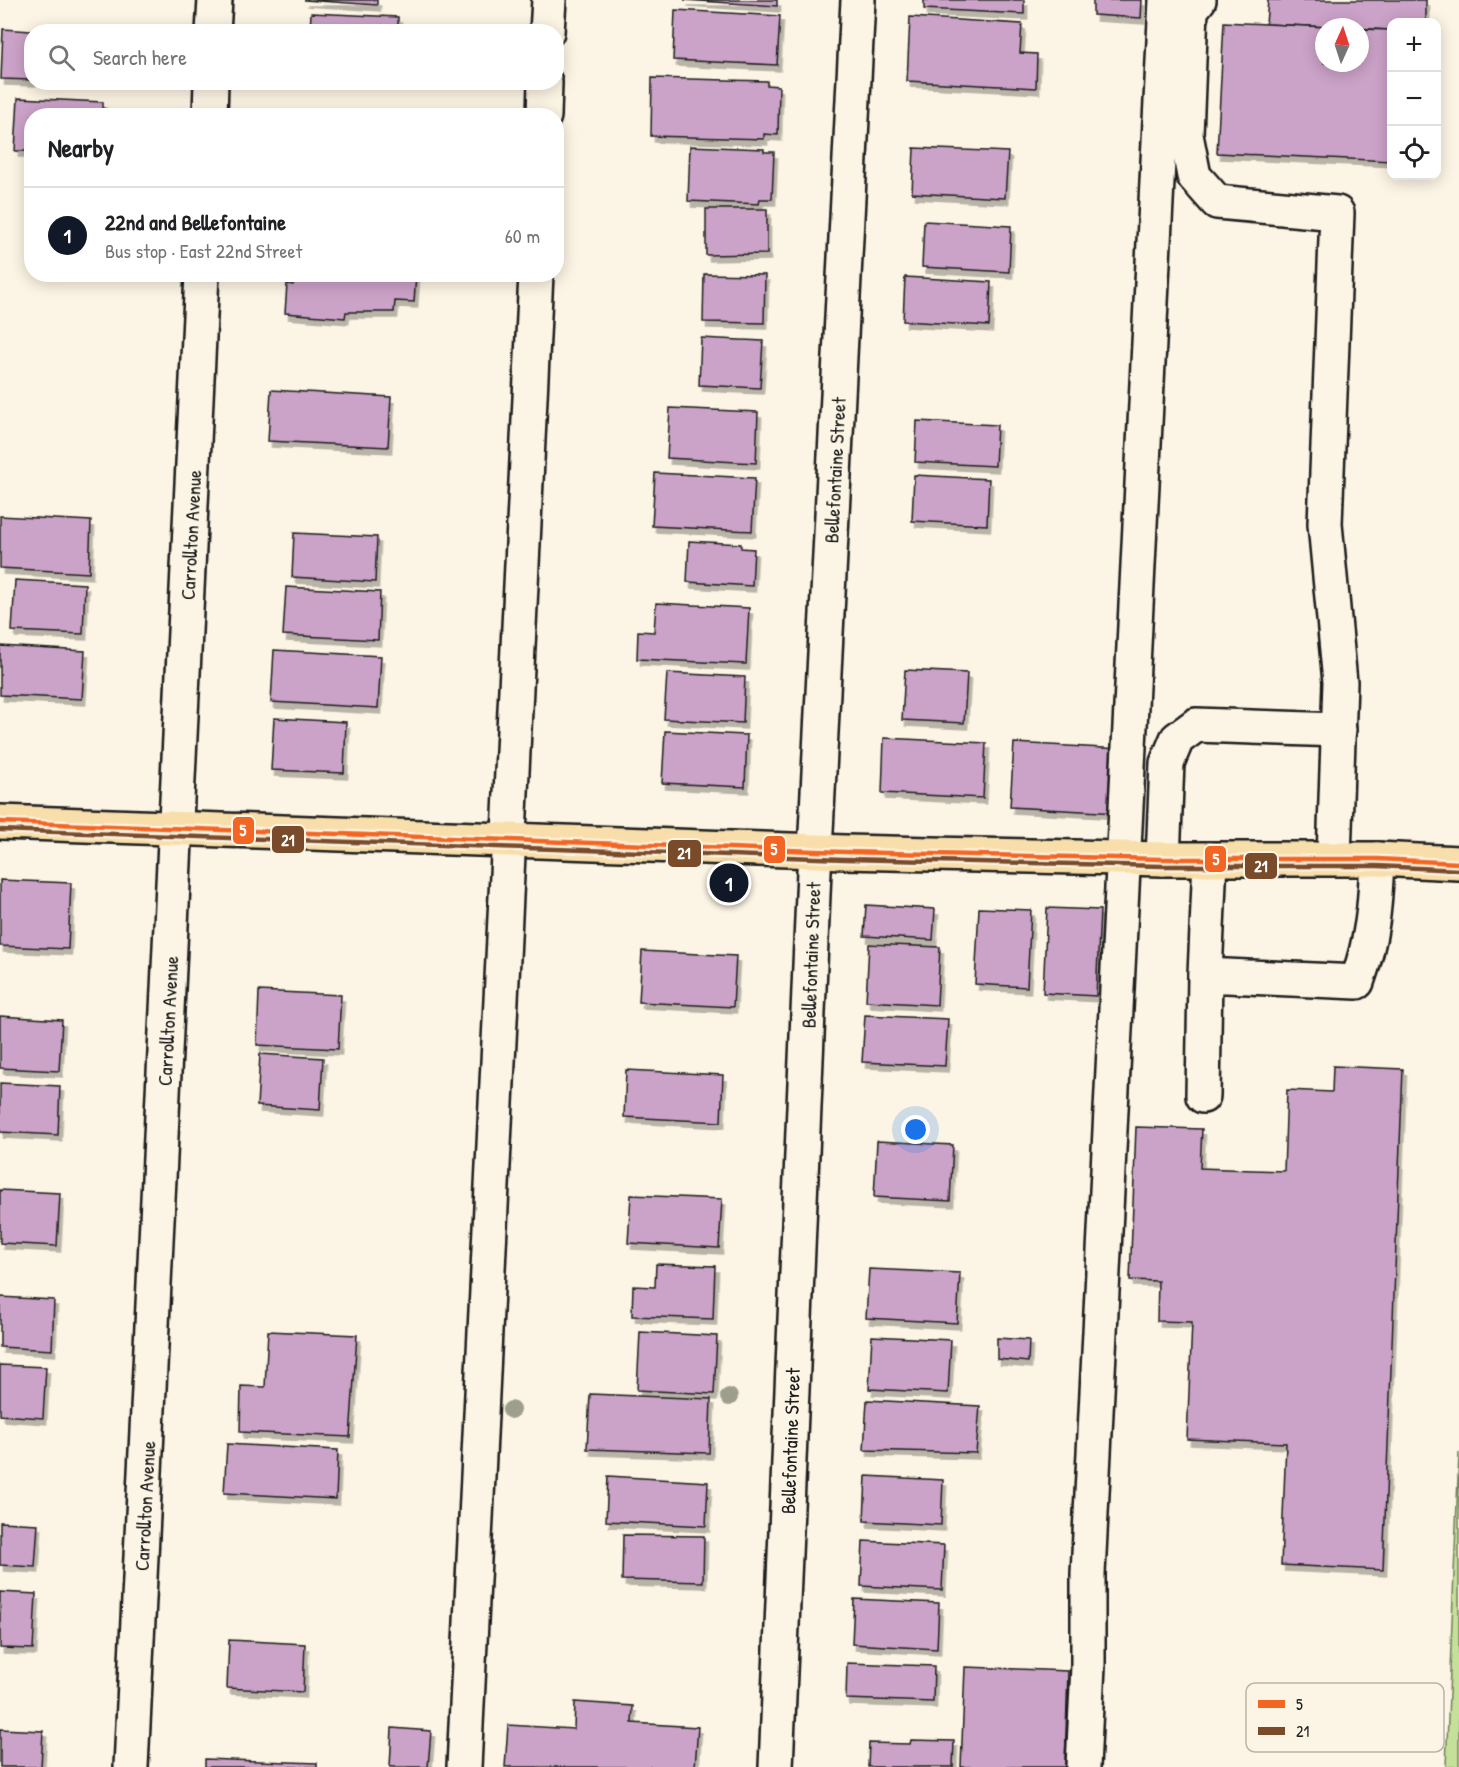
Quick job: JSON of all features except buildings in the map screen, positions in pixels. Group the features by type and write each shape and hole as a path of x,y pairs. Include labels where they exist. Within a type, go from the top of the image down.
{"main road":[{"path":"0,822 815,851 1163,859 1334,858 1459,863"}],"street":[{"path":"214,24 215,0"},
{"path":"548,24 549,0"},
{"name":"Bellefontaine Street","path":"776,1767 815,851 858,0"},
{"path":"1083,1767 1088,1666 1088,1574 1166,0"},
{"path":"1199,0 1191,10 1187,124 1194,176 1217,202 1337,213 1325,524 1340,682 1334,858"},
{"path":"210,108 211,90"},
{"path":"544,108 545,90"},
{"name":"Carrollton Avenue","path":"131,1767 202,282"},
{"path":"464,1767 536,282"},
{"path":"1163,859 1167,763 1177,739 1196,725 1339,730"},
{"path":"1203,1096 1210,859"},
{"path":"1205,975 1357,982 1371,937 1377,859"}],"green space":[{"path":"1459,1453 1459,1767 1446,1767"}],"transit line":[{"name":"5","path":"0,822 845,852 1163,859 1377,859 1459,863"},
{"name":"21","path":"0,830 845,859 1163,866 1377,866 1459,870"}],"place":[{"name":"22nd and Bellefontaine","path":"729,883"}]}
